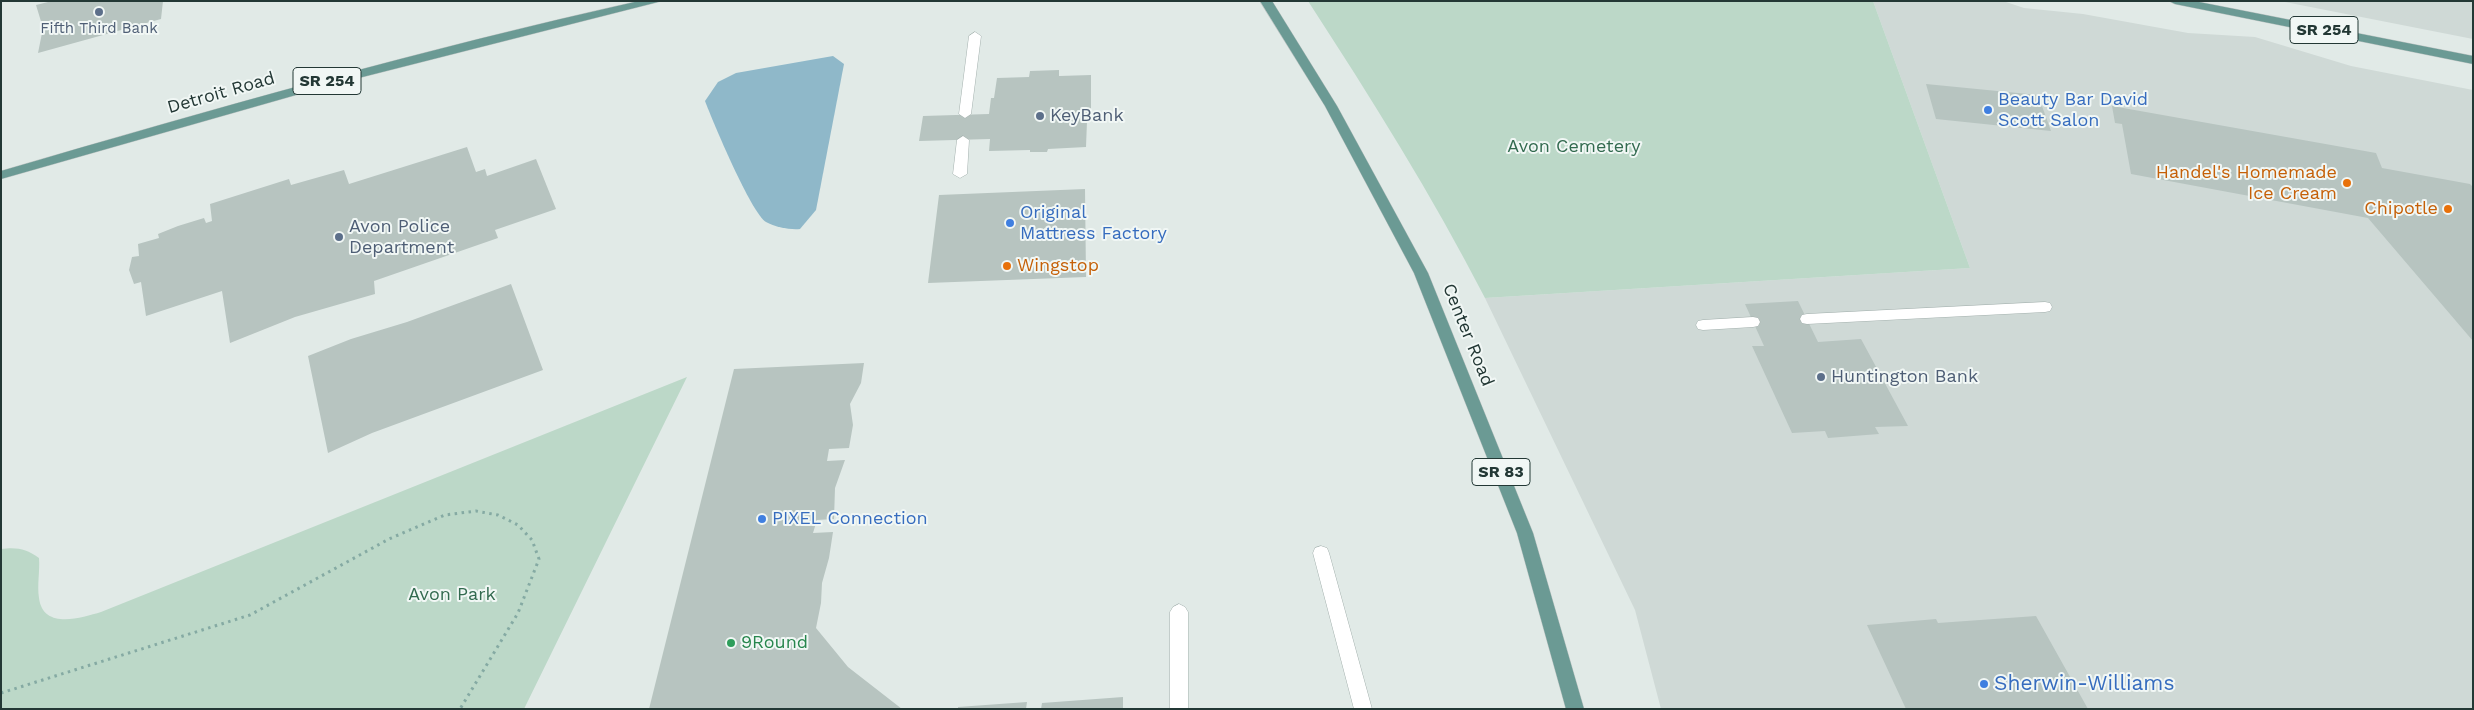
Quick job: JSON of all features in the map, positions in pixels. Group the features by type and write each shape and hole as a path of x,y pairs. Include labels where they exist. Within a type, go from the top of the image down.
{"main road":[{"name":"Detroit Road","path":"1,175 389,64 656,1"},
{"name":"Center Road","path":"1266,1 1331,106 1422,273 1526,533 1575,709"},
{"name":"SR 254","path":"2175,1 2473,60"}],"lane":[{"path":"966,114 974,36"},
{"path":"960,174 963,140"},
{"path":"1807,319 2045,307"},
{"path":"1703,325 1754,322"},
{"path":"1321,554 1363,709"},
{"path":"1178,709 1179,612"}],"path":[{"path":"1,693 250,615 389,539 445,515 476,511 498,515 518,525 532,540 539,559 532,584 518,613 460,709"}],"shaded area":[{"path":"1873,1 2003,1 2024,8 2083,14 2188,33 2255,37 2351,66 2473,90 2473,709 1661,709 1635,610 1485,298 1970,268"},
{"path":"2280,1 2473,1 2473,39"}],"green space":[{"name":"Avon Cemetery","path":"1308,1 1873,1 1970,268 1485,298 1444,222 1400,147"},
{"name":"Avon Park","path":"687,377 524,709 1,709 1,549 22,549 39,558 39,598 42,608 48,615 64,619 83,617 101,612"}],"water":[{"path":"833,56 844,64 816,210 800,229 787,229 766,222 759,215 742,185 705,101 718,82 736,73"}],"building":[{"path":"52,1 163,1 161,19 38,53 43,28 36,5"},
{"path":"1059,70 1059,76 1091,75 1091,121 1087,121 1086,147 1048,149 1047,152 1030,152 1030,150 989,151 990,139 919,141 923,116 989,114 991,98 994,98 997,78 1029,77 1030,71"},
{"path":"1926,84 2038,95 2051,131 1936,119"},
{"path":"2112,106 2376,153 2382,168 2470,184 2473,187 2473,341 2368,218 2131,174 2122,124 2115,123"},
{"path":"467,147 476,172 485,169 487,176 536,159 556,209 495,230 498,238 374,281 375,294 295,317 230,343 222,291 146,316 141,282 134,284 129,270 132,257 139,256 138,244 159,238 158,234 178,226 204,218 206,223 212,221 210,204 289,179 291,185 344,170 349,184"},
{"path":"1085,189 1086,277 928,283 939,195"},
{"path":"511,284 543,370 372,433 328,453 308,356 351,339 407,322"},
{"path":"1798,301 1818,342 1861,339 1908,426 1875,427 1879,434 1828,438 1825,431 1792,433 1752,346 1764,346 1745,304"},
{"path":"864,363 861,383 850,404 853,425 849,448 829,449 827,461 845,460 835,488 834,519 817,520 813,533 833,532 829,558 822,583 821,603 816,628 848,667 902,709 649,709 734,369"},
{"path":"2036,616 2088,709 1906,709 1867,625 1936,619 1938,623"},
{"path":"1123,697 1123,709 1041,709 1042,703"},
{"path":"1027,702 1026,709 958,709 958,707"}],"place":[{"name":"Fifth Third Bank","path":"99,12"},
{"name":"Beauty Bar David Scott Salon","path":"1988,110"},
{"name":"KeyBank","path":"1040,116"},
{"name":"Handel's Homemade Ice Cream","path":"2347,183"},
{"name":"Chipotle","path":"2448,209"},
{"name":"Original Mattress Factory","path":"1010,223"},
{"name":"Avon Police Department","path":"339,237"},
{"name":"Wingstop","path":"1007,266"},
{"name":"Huntington Bank","path":"1821,377"},
{"name":"PIXEL Connection","path":"762,519"},
{"name":"9Round","path":"731,643"},
{"name":"Sherwin-Williams","path":"1984,684"}]}
